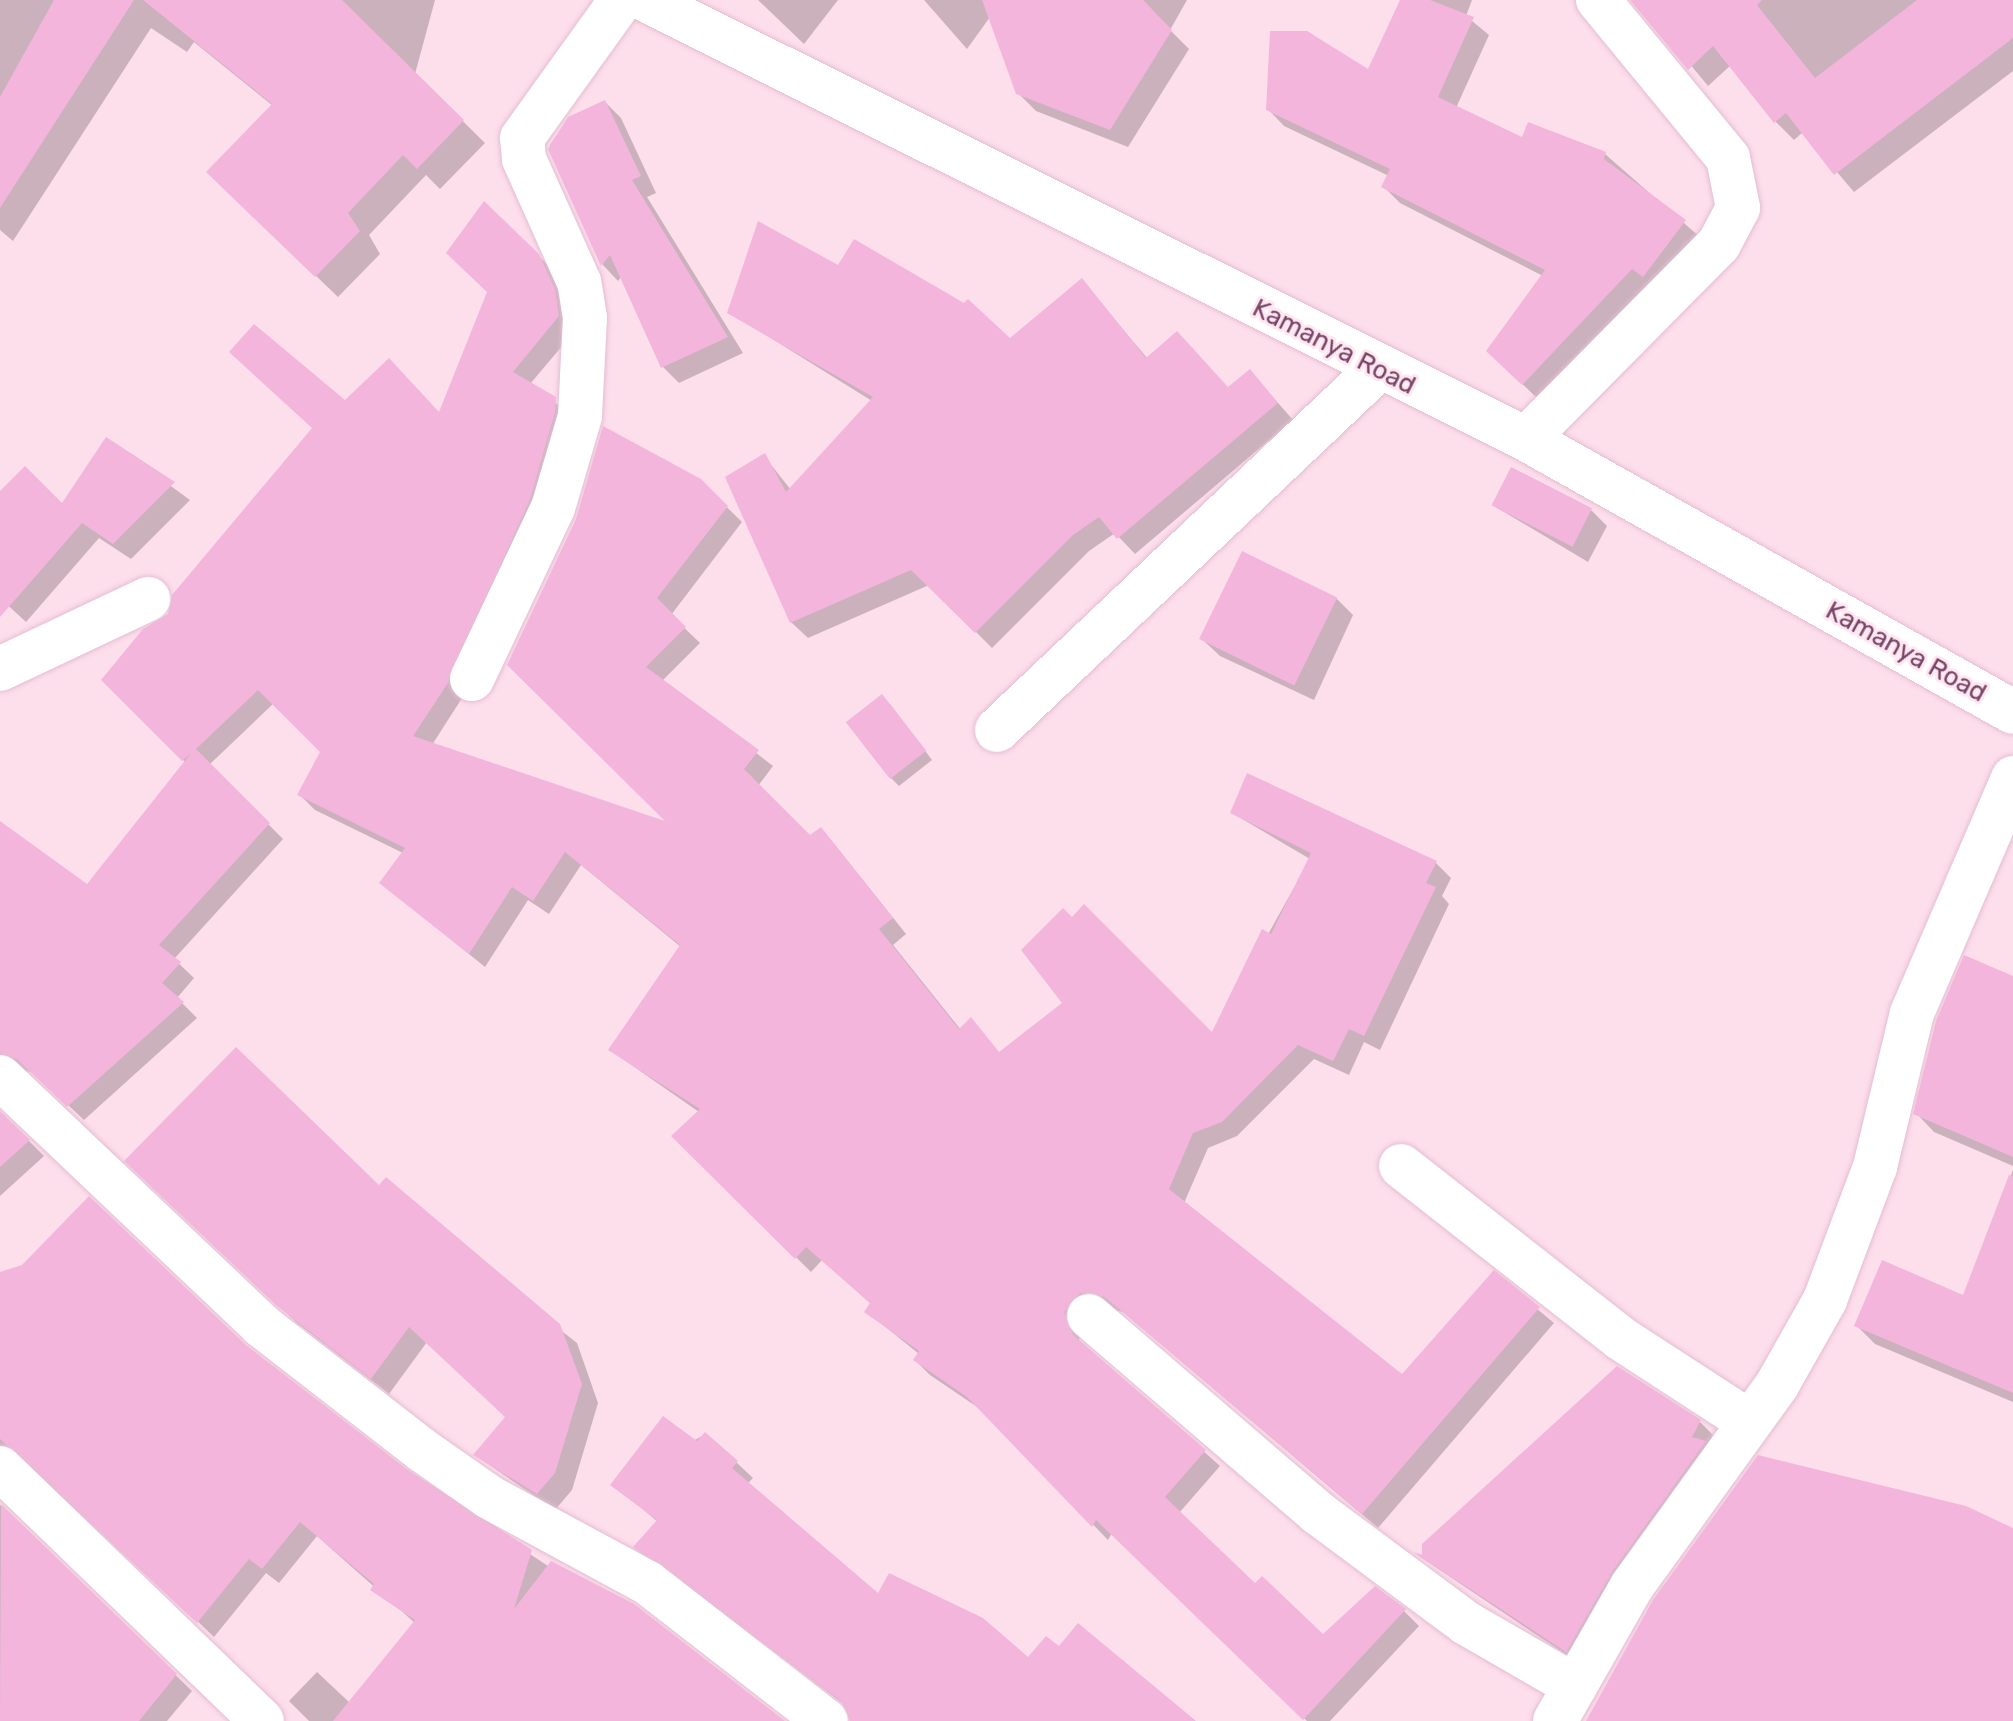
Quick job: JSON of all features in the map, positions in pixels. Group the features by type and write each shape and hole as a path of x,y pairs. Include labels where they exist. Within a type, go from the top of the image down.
{"street":[{"path":"472,679 553,508 580,416 585,318 579,282 524,159 522,138 621,0"},
{"name":"Kamanya Road","path":"646,0 1377,370 1526,439 2013,712"},
{"path":"1526,439 1719,244 1738,208 1728,158 1598,0"},
{"path":"997,730 1377,370"},
{"path":"0,669 148,599"},
{"path":"1089,1316 1318,1513 1466,1623 1565,1703 1632,1586 1748,1421 1818,1312 1852,1237 1912,1013 2013,778"},
{"path":"0,1077 261,1325 397,1431 489,1497 648,1583 826,1721"},
{"path":"1401,1166 1620,1338 1748,1421"},
{"path":"0,1468 262,1721"}],"building":[{"path":"54,0 134,0 0,208 0,97"},
{"path":"143,0 342,0 464,120 417,169 403,155 348,213 360,231 315,277 206,172 272,104"},
{"path":"982,0 1143,0 1172,30 1110,130 1016,94"},
{"path":"1400,0 1430,0 1474,17 1438,97 1522,137 1528,122 1606,152 1604,159 1686,220 1643,277 1632,269 1522,385 1486,351 1545,270 1381,187 1390,169 1266,110 1270,31 1307,31 1368,69"},
{"path":"1630,0 1762,0 1757,5 1815,78 1917,0 2013,0 2013,38 1834,175 1786,113 1774,123 1713,46 1688,70"},
{"path":"605,100 641,176 632,180 728,337 661,368 610,255 601,266 548,149 568,117"},
{"path":"484,201 539,254 555,289 559,316 513,372 556,397 555,412 530,499 448,683 413,736 665,821 507,665 576,519 603,426 701,479 728,506 657,598 686,627 646,667 759,750 744,769 810,835 821,827 893,918 879,929 959,1029 971,1017 999,1052 1062,1003 1021,950 1063,908 1072,917 1084,904 1212,1032 1262,929 1271,934 1311,853 1230,813 1247,773 1437,861 1426,883 1436,887 1364,1036 1349,1029 1333,1061 1298,1045 1222,1122 1193,1133 1169,1189 1402,1374 1494,1270 1540,1307 1362,1514 1105,1297 1080,1293 1064,1312 1073,1335 1206,1450 1165,1497 1255,1583 1262,1576 1323,1634 1375,1586 1406,1609 1303,1720 1096,1520 1092,1527 967,1397 913,1360 919,1351 864,1312 870,1303 806,1247 795,1259 671,1136 700,1109 608,1050 680,945 565,852 533,901 512,887 469,954 379,883 405,848 297,795 320,752 258,690 196,749 270,823 159,945 181,962 162,983 184,1002 67,1107 17,1059 0,1053 0,821 87,884 191,753 182,761 101,680 143,629 168,614 172,595 312,428 229,352 254,324 345,400 389,358 439,412 487,292 446,253"},
{"path":"758,221 838,265 854,239 964,303 968,299 1010,338 1082,278 1146,358 1177,331 1228,387 1250,369 1278,403 1117,539 1099,517 1073,535 975,633 911,570 790,623 725,477 765,453 786,492 873,397 727,313"},
{"path":"106,437 175,482 113,544 82,523 0,617 0,491 25,466 62,503"},
{"path":"1511,467 1592,508 1573,547 1491,505"},
{"path":"1242,551 1337,597 1294,686 1199,639"},
{"path":"882,694 926,751 890,779 846,722"},
{"path":"1964,955 2013,976 2013,1157 1913,1114 1936,1021"},
{"path":"236,1047 379,1185 386,1177 560,1324 582,1384 555,1473 537,1494 473,1455 505,1417 409,1327 371,1379 277,1306 124,1161"},
{"path":"0,1111 30,1140 0,1167"},
{"path":"2009,1175 2013,1176 2013,1393 1854,1326 1882,1260 1963,1295"},
{"path":"89,1196 246,1345 408,1470 532,1550 514,1609 551,1561 634,1604 785,1721 333,1721 415,1620 370,1590 374,1584 300,1522 262,1569 249,1559 197,1623 0,1439 0,1272 22,1265"},
{"path":"1617,1366 1701,1420 1692,1437 1706,1441 1612,1572 1566,1652 1413,1552 1422,1555 1422,1544"},
{"path":"663,1416 697,1441 705,1432 738,1461 732,1468 878,1593 889,1573 983,1618 1028,1657 1046,1636 1059,1646 1078,1623 1196,1721 850,1721 841,1701 633,1547 657,1520 610,1485"},
{"path":"1758,1455 1966,1506 2013,1528 2013,1721 1586,1721 1653,1600"},
{"path":"1,1504 177,1674 139,1721 0,1721"}]}
